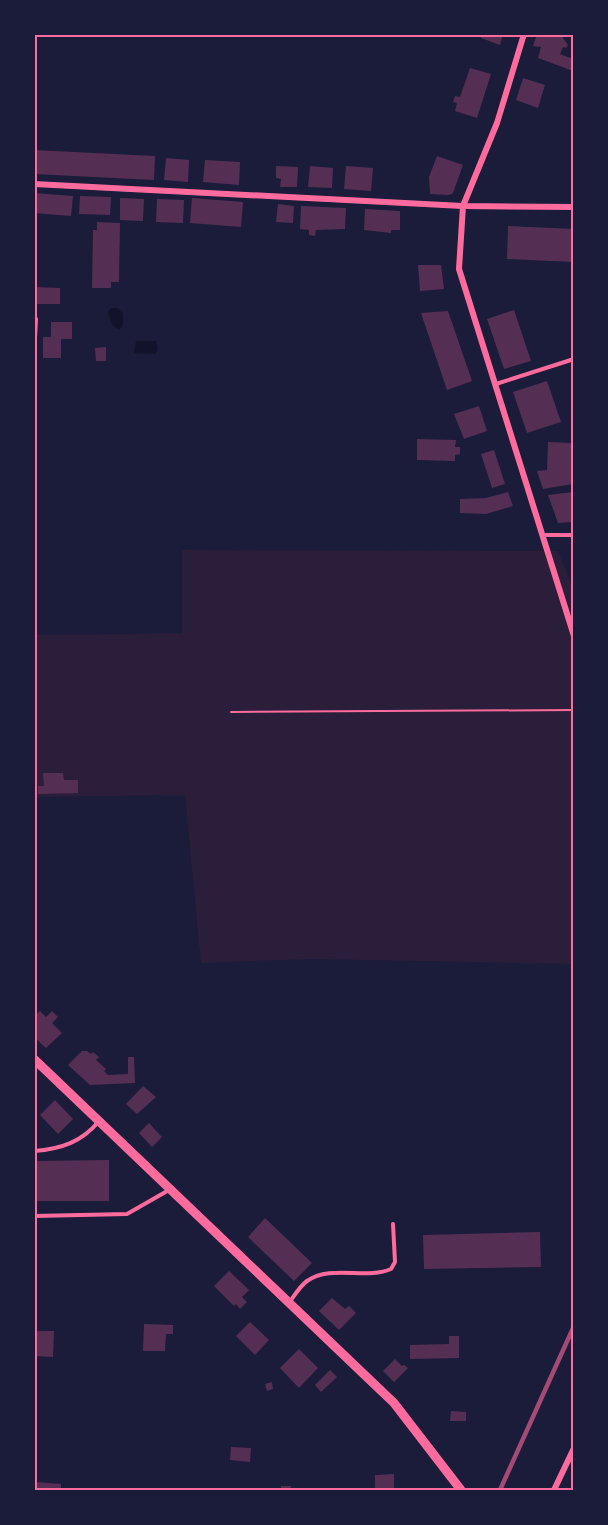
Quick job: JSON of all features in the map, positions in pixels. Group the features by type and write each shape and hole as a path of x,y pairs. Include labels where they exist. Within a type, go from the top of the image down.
{"street":[{"path":"524,34 497,123 463,206 459,269 542,535 570,613 573,636"},
{"path":"34,184 463,206 573,207"},
{"path":"34,1059 394,1403 461,1491"},
{"path":"554,1491 573,1448"}],"lane":[{"path":"34,357 36,319"},
{"path":"496,384 573,359"},
{"path":"542,535 573,535"},
{"path":"34,1151 71,1145 88,1134 99,1121"},
{"path":"34,1216 127,1214 170,1190"},
{"path":"289,1304 305,1282 314,1277 333,1273 383,1273 391,1269 395,1262 393,1224"}],"path":[{"path":"231,712 573,710"}],"shaded area":[{"path":"111,308 118,308 123,314 123,326 119,329 113,326 108,312"},
{"path":"136,341 156,341 158,350 155,354 134,353"},
{"path":"182,550 558,551 574,591 573,964 312,959 201,963 185,795 35,797 34,635 182,633"}],"building":[{"path":"482,34 503,34 500,45 481,38"},
{"path":"537,34 563,34 568,45 566,48 563,47 560,54 573,59 573,71 538,58 541,47 533,46"},
{"path":"470,68 491,74 477,118 455,111 457,103 453,102 455,96 460,97"},
{"path":"523,78 545,85 538,108 516,100"},
{"path":"34,150 155,156 154,180 34,174"},
{"path":"437,156 463,165 453,193 449,195 430,194 429,177"},
{"path":"166,158 189,160 188,182 164,180"},
{"path":"205,160 240,162 239,185 203,182"},
{"path":"276,166 298,167 297,187 280,187 281,179 276,178"},
{"path":"310,166 333,168 332,188 308,187"},
{"path":"346,166 373,168 371,191 344,189"},
{"path":"34,193 73,196 71,216 34,213"},
{"path":"80,196 111,197 110,215 79,214"},
{"path":"120,198 144,199 143,221 120,220"},
{"path":"192,198 243,202 241,227 190,223"},
{"path":"157,199 184,200 183,223 156,222"},
{"path":"278,204 294,206 293,223 276,222"},
{"path":"301,206 346,208 345,229 316,230 315,236 309,235 309,230 300,229"},
{"path":"365,209 400,211 400,230 391,230 391,233 364,230"},
{"path":"97,222 120,223 119,282 111,282 111,288 92,288 93,230 97,230"},
{"path":"508,226 573,229 573,262 507,259"},
{"path":"418,265 441,265 444,289 420,291"},
{"path":"34,287 60,288 60,304 34,304"},
{"path":"514,310 531,361 504,369 487,319"},
{"path":"448,311 472,381 447,390 421,313"},
{"path":"51,322 72,322 72,339 61,339 61,358 43,358 43,337 51,337"},
{"path":"106,347 106,361 96,361 95,348"},
{"path":"547,381 561,422 527,433 513,392"},
{"path":"479,406 487,431 464,439 454,414"},
{"path":"417,439 456,440 455,447 460,447 460,454 455,455 455,461 417,460"},
{"path":"548,442 572,443 573,484 543,489 537,471 547,470"},
{"path":"494,450 505,484 492,488 481,454"},
{"path":"508,492 513,506 486,514 460,513 460,499 486,498"},
{"path":"573,492 573,522 558,523 548,495"},
{"path":"43,773 63,773 64,780 78,780 78,793 38,794 38,786 44,786"},
{"path":"40,1011 46,1017 52,1011 58,1017 52,1023 62,1033 46,1048 34,1037 34,1016"},
{"path":"82,1051 91,1054 93,1052 99,1057 96,1060 106,1069 104,1071 108,1075 128,1074 128,1057 134,1057 135,1083 90,1085 68,1065"},
{"path":"143,1086 156,1097 137,1114 126,1104"},
{"path":"55,1100 73,1119 58,1134 40,1115"},
{"path":"149,1123 162,1137 152,1147 139,1133"},
{"path":"109,1160 109,1201 34,1201 34,1161"},
{"path":"265,1218 312,1263 294,1281 248,1237"},
{"path":"540,1232 541,1267 424,1269 423,1235"},
{"path":"229,1271 249,1290 242,1297 247,1302 240,1309 214,1286"},
{"path":"332,1298 345,1309 349,1306 356,1313 339,1330 319,1311"},
{"path":"250,1322 269,1340 255,1355 236,1336"},
{"path":"144,1324 173,1325 173,1334 166,1334 165,1351 143,1351"},
{"path":"34,1331 54,1331 53,1357 34,1356"},
{"path":"449,1336 459,1336 459,1358 410,1359 410,1345 449,1344"},
{"path":"299,1349 318,1368 299,1388 280,1368"},
{"path":"395,1359 408,1368 394,1382 383,1371"},
{"path":"330,1370 337,1377 321,1392 315,1385"},
{"path":"272,1382 273,1389 267,1391 265,1384"},
{"path":"451,1411 466,1412 466,1421 450,1421"},
{"path":"231,1447 251,1448 250,1462 230,1460"},
{"path":"394,1474 394,1490 375,1490 375,1475"},
{"path":"36,1482 61,1484 61,1490 35,1490"},
{"path":"281,1486 291,1486 290,1490 281,1490"}],"railway":[{"path":"500,1490 574,1326"}]}
